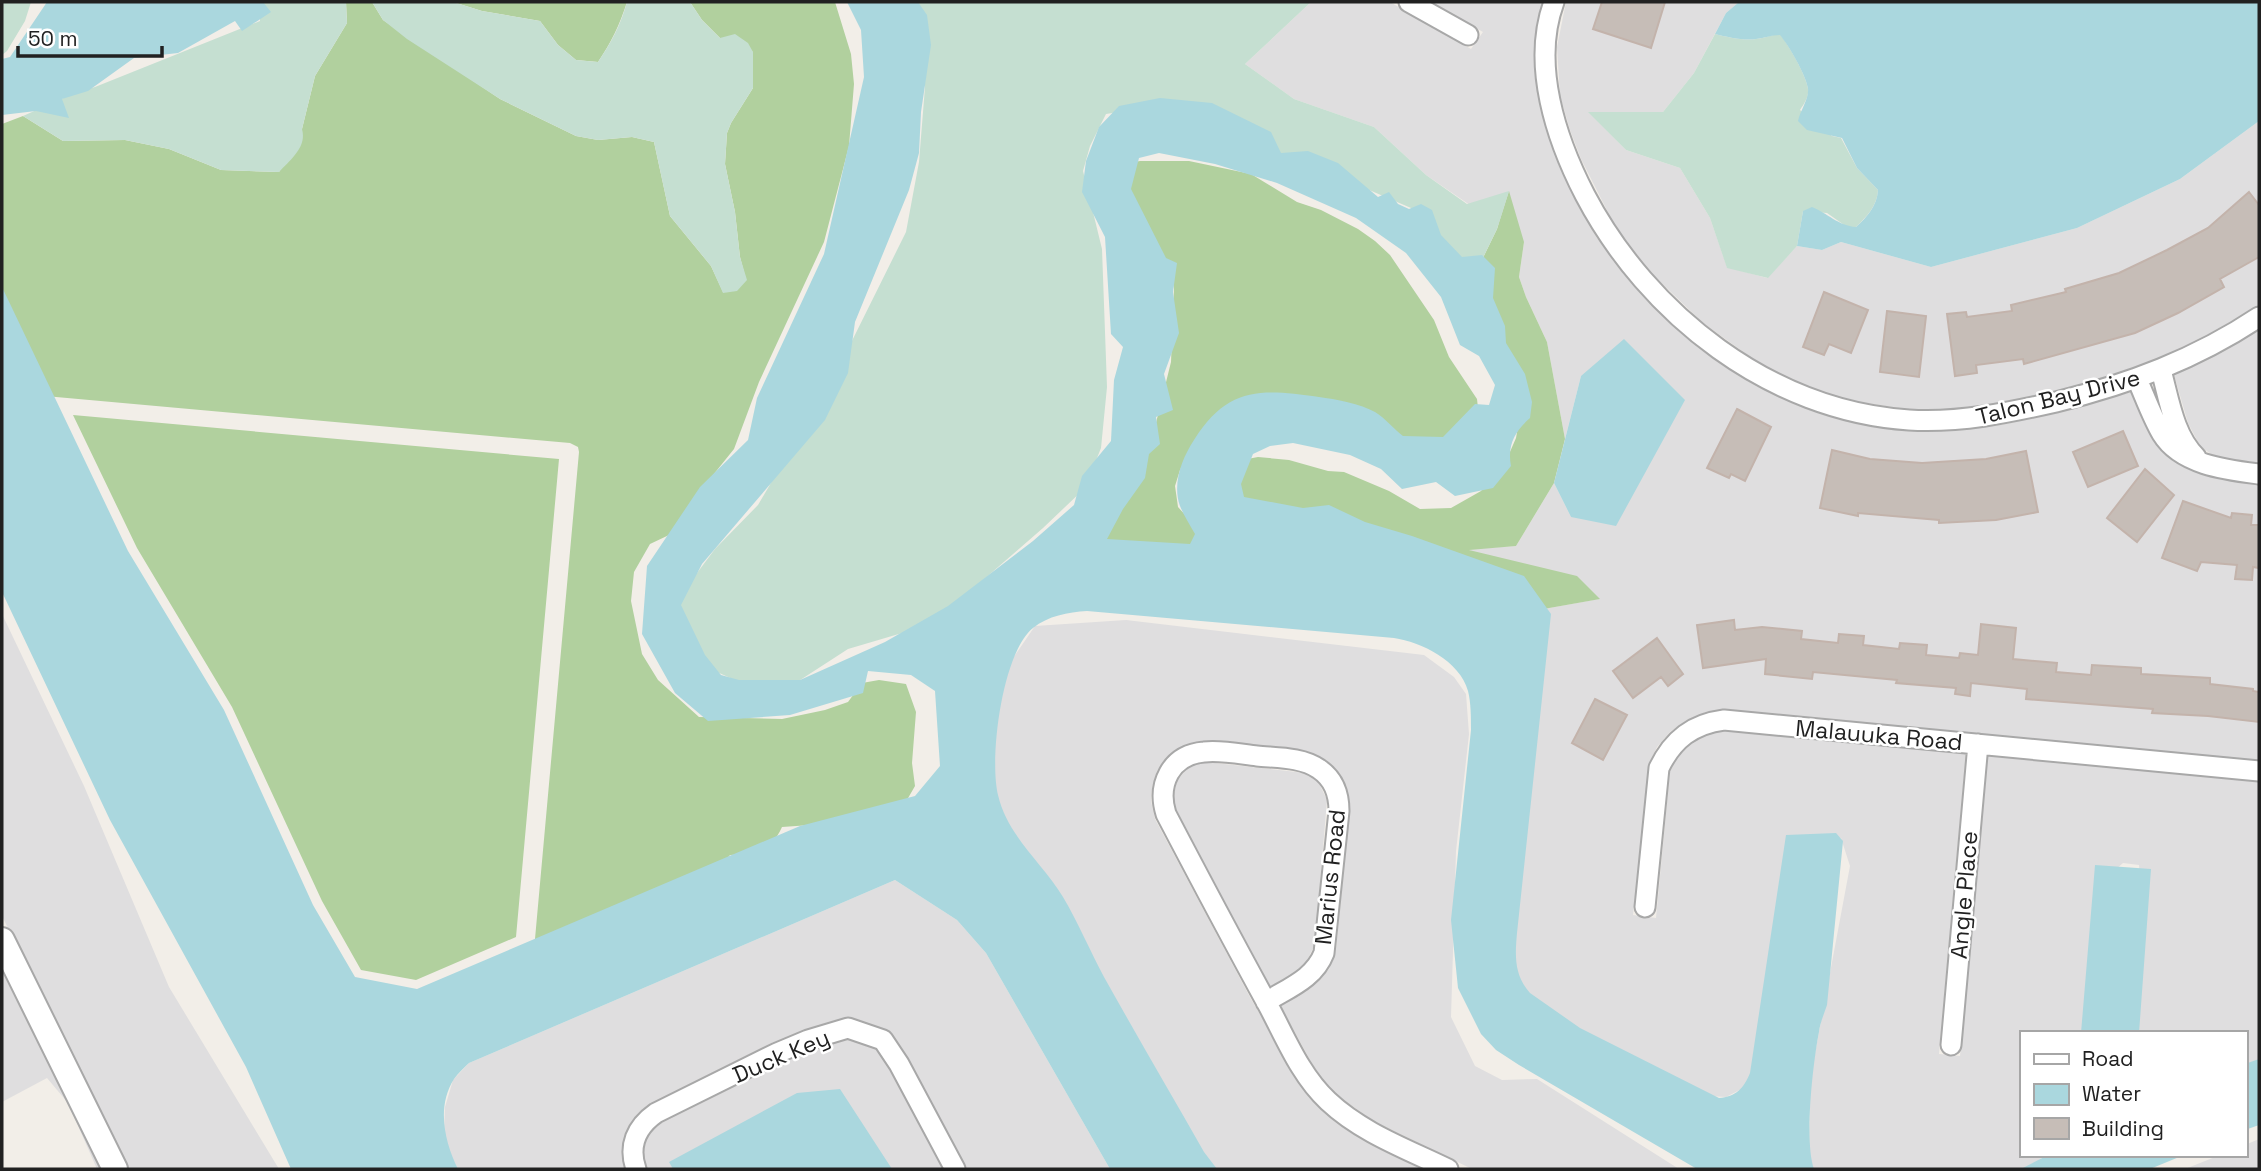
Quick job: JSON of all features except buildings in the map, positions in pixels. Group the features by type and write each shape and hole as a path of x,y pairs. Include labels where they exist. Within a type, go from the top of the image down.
{"street":[{"path":"1409,2 1468,35"},
{"name":"Talon Bay Drive","path":"1554,2 1546,47 1550,97 1559,132 1582,189 1607,233 1641,277 1696,331 1727,355 1775,384 1811,400 1850,411 1910,420 1975,419 2082,396 2137,379 2223,339 2259,317"},
{"path":"2161,370 2183,440 2197,458 2206,463"},
{"path":"2137,379 2162,435 2182,453 2221,468 2259,474"},
{"name":"Malauuka Road","path":"1645,907 1659,768 1666,753 1677,740 1694,728 1710,722 1724,720 2259,771"},
{"name":"Angle Place","path":"1951,1045 1978,744"},
{"name":"Marius Road","path":"1266,1002 1307,977 1319,964 1324,953 1338,823 1337,793 1326,774 1304,762 1215,752 1195,753 1178,761 1166,776 1162,802 1166,814 1266,1002 1301,1066 1316,1088 1350,1119 1376,1135 1448,1169"},
{"path":"2,940 116,1169"},
{"name":"Duck Key","path":"636,1169 632,1158 634,1140 642,1125 656,1114 777,1053 848,1028 883,1040 899,1064 955,1169"}],"shaded area":[{"path":"1311,2 1390,2 1471,49 1483,32 1430,2 1542,2 1534,47 1539,100 1548,135 1572,193 1597,238 1633,284 1689,338 1720,363 1769,392 1808,409 1888,428 1946,431 2006,424 2131,392 2152,439 2174,461 2210,477 2211,475 2259,484 2259,761 1725,710 1706,712 1687,720 1670,732 1657,747 1649,764 1633,915 1656,918 1670,771 1685,747 1700,736 1724,730 1966,753 1939,1054 1960,1056 1988,755 2259,781 2259,1061 2247,1064 2247,1031 2134,1031 2143,920 2139,865 2123,863 2106,878 2086,1031 2020,1031 2020,1157 2043,1157 2027,1169 1809,1169 1810,1080 1850,866 1841,838 1821,836 1759,1080 1726,1097 1710,1096 1520,999 1515,959 1520,849 1538,610 1599,599 1466,549 1516,546 1554,483 1571,517 1581,376 1565,439 1547,342 1519,277 1524,242 1426,175 1374,127 1294,99 1245,64"},
{"path":"1566,2 1739,2 1726,13 1694,73 1663,112 1589,112 1626,150 1680,168 1710,218 1727,267 1767,278 1797,246 1822,250 1841,242 1931,267 2077,228 2180,179 2259,121 2259,305 2148,365 2079,386 2000,405 1911,410 1853,401 1815,391 1763,366 1703,323 1649,271 1616,228 1581,159 1560,96 1557,47"},
{"path":"2259,329 2259,463 2224,458 2211,454 2200,446 2188,423 2174,375"},
{"path":"2,614 84,786 169,987 279,1169 128,1169 2,916"},
{"path":"1126,620 1424,655 1454,677 1466,694 1469,734 1456,851 1451,1017 1475,1066 1502,1080 1537,1079 1679,1169 1472,1169 1373,1121 1337,1095 1311,1062 1280,1005 1320,980 1329,969 1336,949 1350,805 1346,785 1334,768 1313,754 1205,742 1177,749 1157,771 1151,801 1155,819 1251,999 1307,1094 1336,1122 1370,1143 1425,1169 1195,1169 1000,824 989,764 998,680 1035,626"},
{"path":"1206,762 1305,773 1318,781 1327,800 1315,944 1300,970 1270,987 1173,801 1177,780 1190,766"},
{"path":"895,880 957,920 986,953 1110,1169 458,1169 444,1132 445,1107 453,1080 469,1063"},
{"path":"2,965 103,1169 97,1169 68,1103 47,1078 2,1102"},
{"path":"2259,1139 2259,1169 2185,1169 2215,1157 2247,1157 2247,1144"}],"green space":[{"path":"2,2 31,2 25,21 2,55"},
{"path":"260,2 346,2 347,23 315,76 300,147 279,172 221,170 169,149 125,140 63,141 23,116 260,21"},
{"path":"346,2 372,2 383,20 500,99 576,136 598,140 632,137 654,142 670,216 711,266 723,292 746,280 725,164 727,133 753,88 753,52 720,38 702,20 690,2 835,2 851,54 854,84 849,146 824,242 759,382 734,449 669,535 650,544 634,572 631,601 642,654 658,680 699,717 782,719 848,702 862,683 879,680 906,684 916,712 912,763 915,786 896,819 782,827 773,841 761,850 730,855 708,881 533,961 578,447 570,443 45,396 2,307 2,124 23,116 63,141 125,140 169,149 221,170 279,172 302,129 315,76 347,23"},
{"path":"372,2 453,2 482,11 540,21 558,45 576,60 598,62 615,33 627,2 690,2 702,20 720,38 735,34 748,43 753,52 753,88 727,133 725,164 735,212 740,257 747,280 737,291 723,293 711,266 670,216 654,142 632,137 598,140 576,136 500,99 407,39 383,20"},
{"path":"453,2 627,2 615,33 598,62 576,60 558,45 540,21 482,11"},
{"path":"917,2 1311,2 1245,64 1294,99 1374,127 1426,175 1467,204 1509,191 1497,229 1480,264 1480,289 1411,208 1346,180 1131,110 1106,114 1090,146 1083,171 1102,249 1107,387 1101,448 1085,488 960,600 919,628 848,649 794,684 748,686 706,667 676,601 715,549 758,505 840,365 906,232 919,162 925,87"},
{"path":"1715,34 1759,39 1780,34 1807,83 1808,95 1800,110 1832,136 1841,138 1857,168 1878,190 1868,215 1856,227 1847,227 1827,213 1803,211 1797,246 1768,278 1727,268 1710,218 1680,168 1626,150 1588,112 1663,112 1694,73"},
{"path":"1189,161 1251,174 1297,202 1321,210 1375,241 1390,255 1434,320 1449,357 1477,399 1478,408 1466,428 1413,450 1388,435 1196,440 1175,486 1178,507 1197,528 1203,544 1112,558 1100,523 1152,439 1171,362 1174,289 1172,274 1130,212 1130,163"},
{"path":"1509,191 1524,242 1519,277 1547,342 1565,439 1554,483 1516,546 1469,550 1577,576 1600,599 1538,610 1269,519 1232,487 1242,460 1258,457 1289,460 1328,471 1344,472 1389,491 1420,509 1451,508 1481,491 1506,461 1516,438 1523,399 1480,264 1497,229"},
{"path":"73,415 559,459 516,937 416,980 361,970 322,901 232,707 137,548"}],"water":[{"path":"47,2 263,2 271,12 242,31 235,21 178,53 134,58 88,91 62,99 69,118 36,111 2,115 2,59 10,57"},
{"path":"847,2 918,2 927,15 931,45 921,112 919,153 909,190 855,322 848,373 825,420 702,564 681,605 705,655 721,675 739,680 800,680 885,642 948,606 1033,541 1074,505 1082,476 1111,441 1114,380 1123,347 1111,334 1105,237 1082,192 1086,161 1099,127 1119,106 1160,98 1212,103 1271,132 1281,153 1308,151 1338,163 1378,197 1389,192 1398,204 1409,209 1421,204 1432,210 1441,235 1462,257 1482,255 1495,268 1493,298 1505,326 1506,343 1525,374 1532,402 1530,418 1516,433 1511,445 1511,466 1493,488 1455,496 1436,482 1402,489 1381,469 1350,455 1293,443 1270,446 1253,454 1241,484 1244,497 1303,508 1329,505 1365,522 1524,576 1551,614 1516,941 1518,972 1530,993 1580,1028 1719,1098 1735,1094 1750,1073 1786,835 1836,833 1843,841 1827,1005 1820,1029 1812,1081 1810,1140 1814,1169 1697,1169 1519,1065 1496,1050 1481,1034 1458,988 1451,920 1471,720 1464,680 1448,662 1416,644 1394,638 1087,611 1058,615 1045,620 1033,628 1022,641 1013,659 997,732 995,757 998,795 1009,824 1063,897 1116,999 1204,1152 1217,1169 1110,1169 986,953 957,920 895,880 469,1063 456,1077 445,1101 446,1136 458,1169 291,1169 246,1067 110,820 2,592 2,287 128,551 224,710 313,905 355,977 417,989 800,826 915,796 940,766 935,691 911,675 868,671 863,693 790,715 708,721 675,693 642,634 647,566 700,487 748,440 757,398 824,254 864,77 861,30","holes":["1159,153 1215,164 1277,183 1356,218 1406,253 1441,297 1460,345 1479,356 1495,385 1489,405 1475,404 1443,437 1403,436 1375,412 1333,399 1280,393 1248,395 1220,409 1207,422 1182,463 1177,489 1182,510 1195,534 1190,544 1107,539 1123,509 1145,478 1149,454 1160,444 1156,417 1173,410 1164,374 1179,333 1173,292 1177,263 1166,258 1131,189 1139,158"]},
{"path":"1739,2 2259,2 2259,121 2180,179 2077,228 1931,267 1841,242 1822,250 1797,246 1803,211 1812,207 1839,222 1856,227 1871,211 1878,190 1857,168 1842,138 1807,130 1798,121 1808,89 1797,61 1780,35 1746,39 1715,34 1726,13"},
{"path":"1624,339 1685,400 1616,526 1571,517 1554,483 1581,376"},
{"path":"2095,865 2151,869 2139,1031 2081,1031"},
{"path":"2259,1059 2259,1125 2247,1129 2247,1063"},
{"path":"840,1089 892,1169 673,1169 669,1162 797,1093"},
{"path":"2044,1157 2179,1157 2150,1169 2021,1169"}]}
